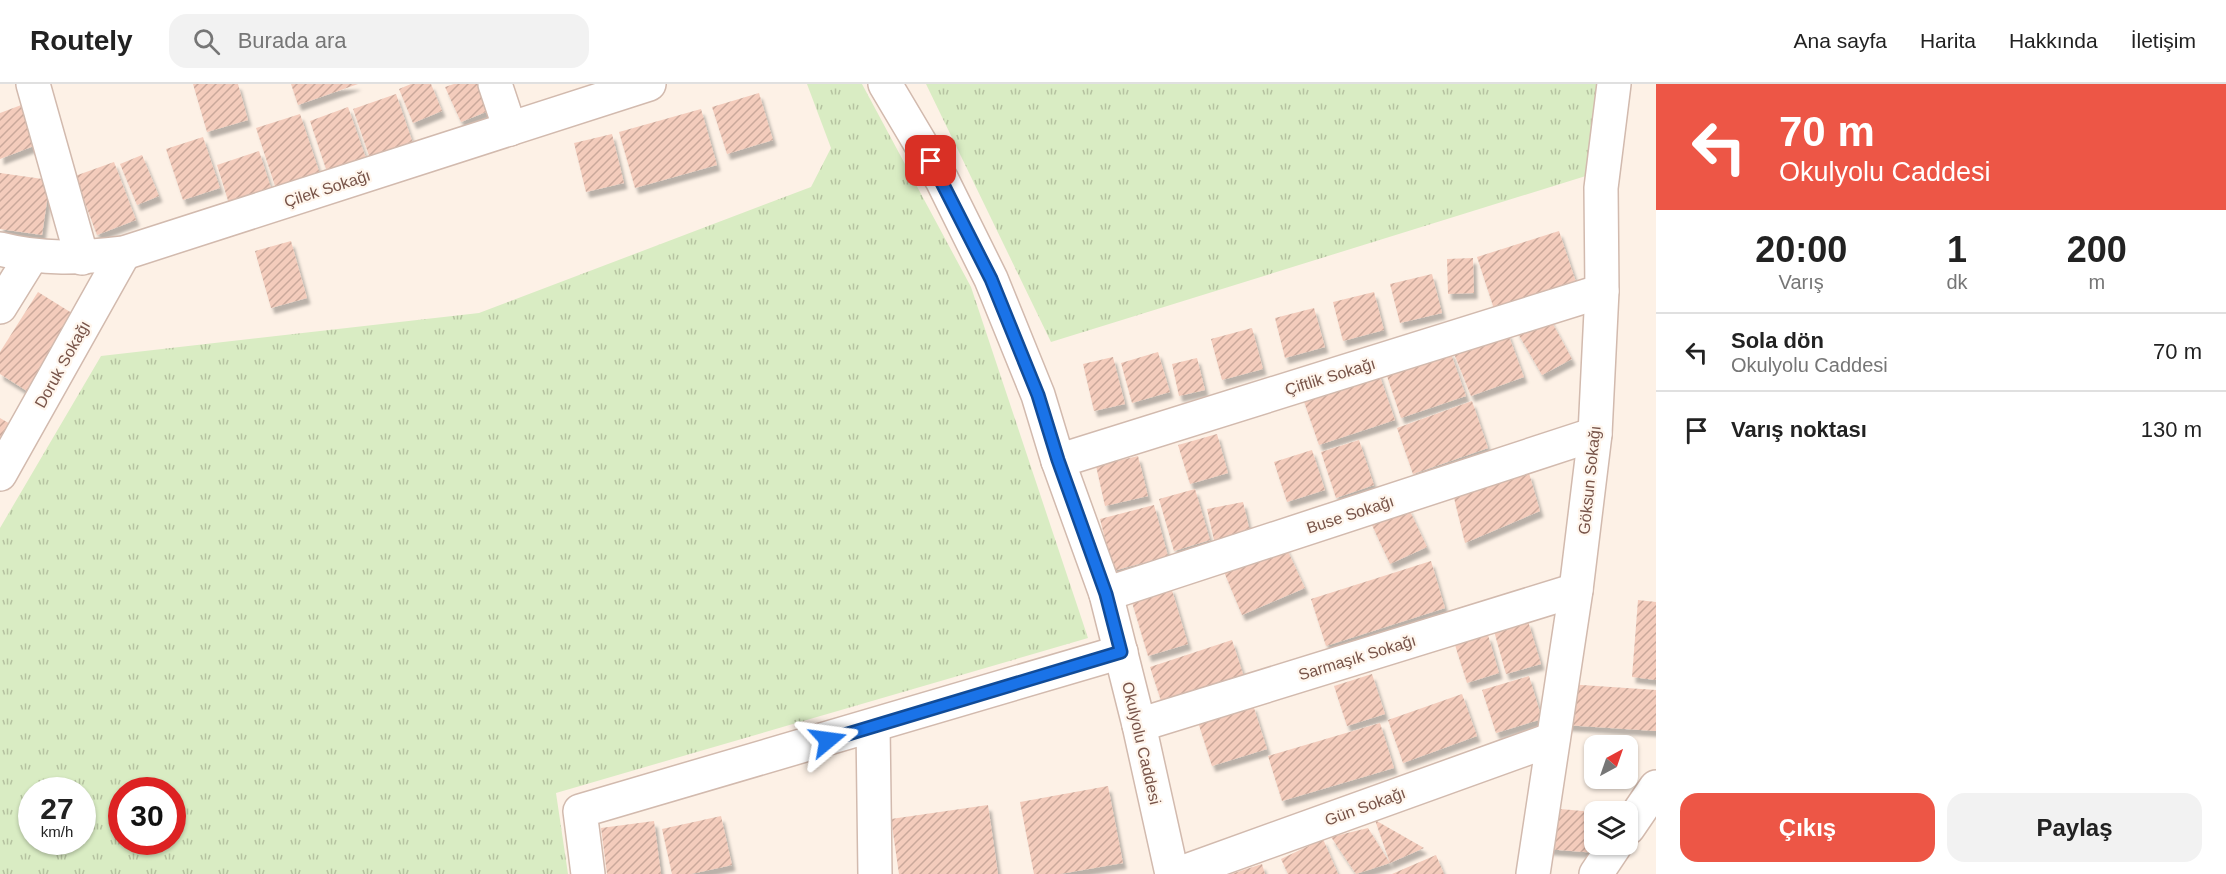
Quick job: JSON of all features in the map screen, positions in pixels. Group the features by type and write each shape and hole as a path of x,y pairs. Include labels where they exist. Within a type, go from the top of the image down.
{"street":[{"path":"34,84 82,258"},
{"path":"495,84 510,129"},
{"name":"Çilek Sokağı","path":"15,253 82,258 124,253 649,84"},
{"name":"Okulyolu Caddesi","path":"885,84 942,180 991,279 1038,395 1058,460 1106,594 1139,725 1172,874"},
{"name":"Göksun Sokağı","path":"1533,874 1576,590 1595,434 1602,291 1601,188 1614,84"},
{"path":"0,307 15,253"},
{"name":"Doruk Sokağı","path":"0,474 124,253"},
{"name":"Çiftlik Sokağı","path":"1058,460 1602,291"},
{"name":"Buse Sokağı","path":"1106,594 1595,434"},
{"name":"Sarmaşık Sokağı","path":"1139,725 1576,590"},
{"path":"588,874 580,811 1121,652"},
{"path":"873,726 875,874"},
{"name":"Gün Sokağı","path":"1178,874 1553,739"},
{"path":"1638,813 1656,787"},
{"path":"1596,874 1609,855"}],"green space":[{"path":"807,84 862,84 971,287 1088,638 556,793 568,874 0,874 0,528 101,356 479,313 811,187 831,148"},
{"path":"926,84 1604,84 1589,175 1051,342"}],"building":[{"path":"193,84 238,84 248,120 207,132"},
{"path":"291,84 358,84 298,105"},
{"path":"411,84 431,84 442,111 413,123 399,89"},
{"path":"454,84 481,84 491,110 461,122 445,87"},
{"path":"759,93 773,140 727,154 712,107"},
{"path":"396,94 417,155 374,170 353,109"},
{"path":"24,104 39,144 0,159 0,113"},
{"path":"348,107 367,161 328,175 310,121"},
{"path":"701,109 717,165 635,188 619,132"},
{"path":"300,114 322,180 278,195 256,128"},
{"path":"612,134 624,183 586,192 574,143"},
{"path":"203,137 220,188 183,200 166,149"},
{"path":"259,151 274,197 231,210 217,165"},
{"path":"142,155 159,196 137,205 120,164"},
{"path":"114,162 136,220 97,235 75,176"},
{"path":"0,173 50,180 42,235 0,229"},
{"path":"1559,231 1577,285 1495,312 1477,257"},
{"path":"291,241 307,298 271,308 255,251"},
{"path":"1473,258 1474,293 1448,294 1447,259"},
{"path":"1432,274 1442,313 1400,323 1390,284"},
{"path":"38,292 75,315 27,391 0,374 0,352"},
{"path":"1374,292 1384,330 1343,341 1333,302"},
{"path":"1314,308 1325,347 1285,358 1275,318"},
{"path":"1547,313 1572,359 1542,375 1516,330"},
{"path":"1252,328 1263,369 1222,380 1211,339"},
{"path":"1507,331 1524,377 1471,396 1453,351"},
{"path":"1450,351 1466,396 1401,418 1386,373"},
{"path":"1158,352 1170,392 1132,403 1121,363"},
{"path":"1113,357 1125,404 1094,411 1083,364"},
{"path":"1197,358 1205,390 1179,396 1172,364"},
{"path":"1377,368 1395,420 1319,445 1301,393"},
{"path":"1472,401 1488,448 1413,474 1397,428"},
{"path":"0,418 12,425 0,445"},
{"path":"1217,434 1228,473 1190,484 1178,445"},
{"path":"1359,440 1374,485 1336,498 1321,452"},
{"path":"1312,450 1325,490 1287,502 1274,462"},
{"path":"1138,456 1148,496 1105,506 1096,466"},
{"path":"1529,473 1540,511 1465,543 1454,498"},
{"path":"1195,489 1210,540 1174,551 1159,499"},
{"path":"1243,502 1250,532 1214,540 1207,509"},
{"path":"1154,505 1168,556 1113,571 1100,519"},
{"path":"1408,507 1427,547 1390,564 1371,523"},
{"path":"1285,545 1305,588 1242,615 1224,572"},
{"path":"1431,561 1445,608 1326,646 1311,599"},
{"path":"1171,587 1188,644 1148,656 1131,599"},
{"path":"1638,600 1656,602 1656,680 1632,677"},
{"path":"1528,621 1541,664 1506,674 1494,631"},
{"path":"1488,635 1499,673 1467,683 1455,645"},
{"path":"1232,640 1245,680 1163,707 1150,667"},
{"path":"1372,674 1385,714 1347,726 1334,686"},
{"path":"1529,676 1542,719 1496,733 1482,690"},
{"path":"1567,684 1656,690 1656,731 1564,725"},
{"path":"1462,694 1477,736 1403,763 1388,720"},
{"path":"1253,705 1267,749 1212,766 1198,722"},
{"path":"1380,723 1394,768 1282,801 1268,756"},
{"path":"1108,786 1123,863 1060,874 1034,874 1020,802"},
{"path":"988,805 998,874 899,874 891,819"},
{"path":"1549,808 1584,811 1584,852 1546,849"},
{"path":"721,816 732,865 691,874 672,874 662,829"},
{"path":"1375,820 1424,848 1390,863"},
{"path":"654,821 661,874 607,874 601,828"},
{"path":"1368,828 1390,863 1356,874 1331,837"},
{"path":"1323,839 1338,874 1288,874 1281,859"},
{"path":"1436,855 1444,874 1392,874"},
{"path":"1262,864 1265,874 1231,874"}],"route":[{"path":"828,740 1121,652 1106,594 1058,460 1038,395 991,279 931,161"}]}
